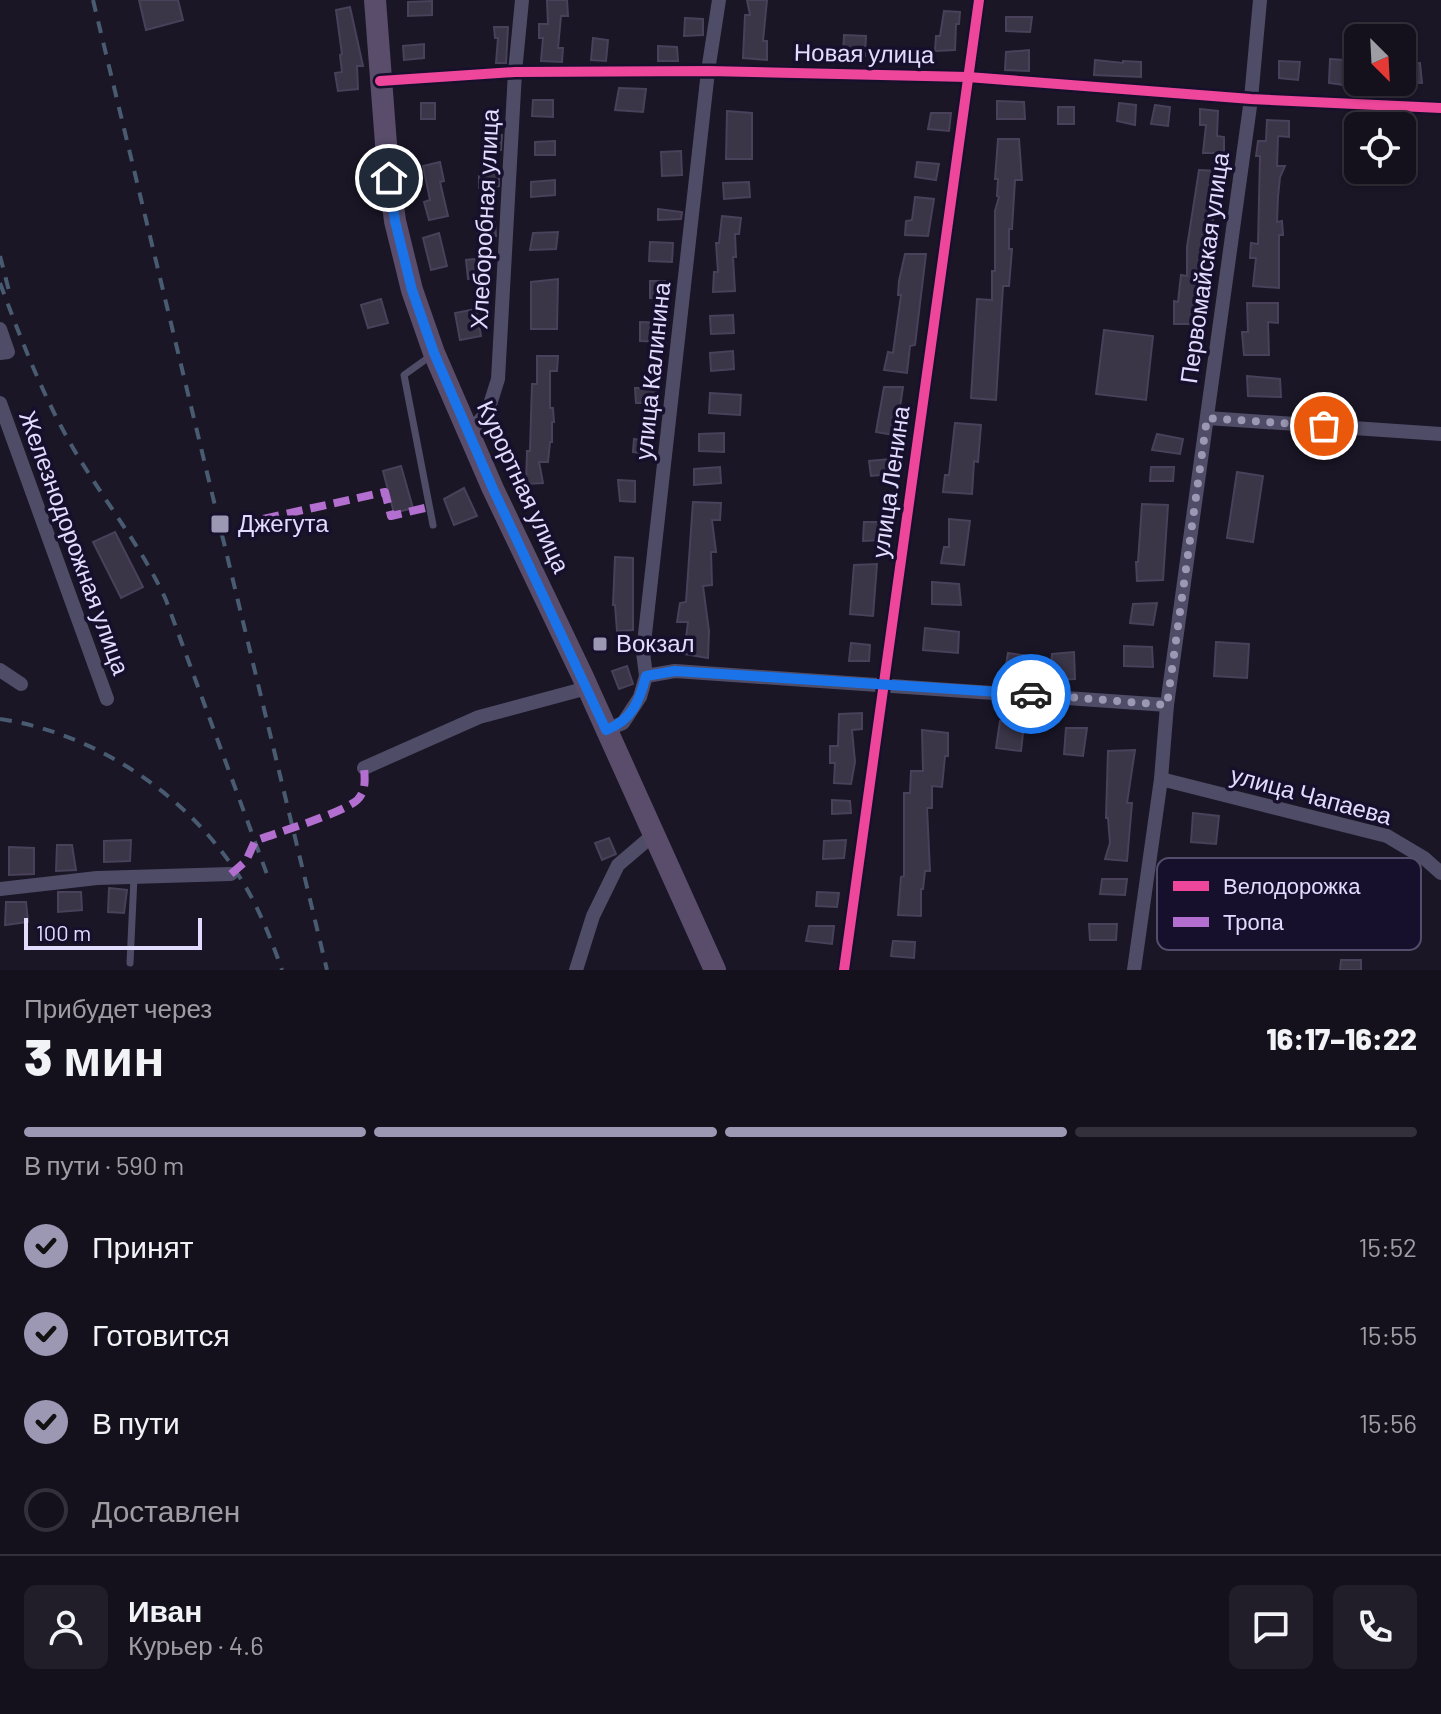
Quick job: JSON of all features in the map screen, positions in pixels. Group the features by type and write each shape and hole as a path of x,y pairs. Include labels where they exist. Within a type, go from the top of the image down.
{"main road":[{"name":"Курортная улица","path":"375,0 395,221 412,290 434,353 493,489 715,970"}],"street":[{"name":"Хлеборобная улица","path":"470,432 488,411 498,379 515,72 522,0"},
{"name":"улица Калинина","path":"606,730 623,723 640,697 646,676 643,652 708,71 719,0"},
{"name":"улица Ленина","path":"844,970 979,0"},
{"name":"Первомайская улица","path":"1134,970 1161,779 1167,705 1251,99 1260,0"},
{"name":"Новая улица","path":"380,81 515,72 708,71 968,77 1251,99 1441,108"},
{"path":"0,329 4,353"},
{"name":"Железнодорожная улица","path":"0,403 107,699"},
{"path":"1207,418 1441,434"},
{"path":"0,670 21,684"},
{"path":"646,676 675,671 1167,705"},
{"path":"364,768 479,717 587,688"},
{"name":"улица Чапаева","path":"1161,779 1387,836 1424,858 1441,873"},
{"path":"576,970 593,916 618,865 652,836"},
{"path":"0,889 134,877 231,874"}],"lane":[{"path":"433,525 404,375 434,353"},
{"path":"130,963 134,877"}],"building":[{"path":"139,0 178,0 183,20 146,30"},
{"path":"547,0 567,0 568,16 561,16 558,48 563,48 562,62 541,61 543,38 539,38 539,24 548,24"},
{"path":"747,0 767,0 763,41 767,41 767,60 743,58 745,15 750,15"},
{"path":"432,1 432,15 408,16 408,2"},
{"path":"350,7 363,66 357,66 358,89 338,91 335,73 342,72 342,54 336,10"},
{"path":"944,11 960,12 959,24 956,24 955,50 935,51 936,36 940,36"},
{"path":"1006,17 1032,17 1030,32 1006,31"},
{"path":"685,18 703,19 703,35 684,36"},
{"path":"494,27 508,27 506,63 496,63 498,38 495,38"},
{"path":"844,35 866,36 865,56 843,55"},
{"path":"593,38 608,40 606,61 591,60"},
{"path":"424,44 424,58 404,60 403,46"},
{"path":"658,46 677,47 678,61 658,61"},
{"path":"1029,50 1029,71 1005,70 1006,52"},
{"path":"1330,59 1344,60 1344,85 1329,83"},
{"path":"1095,60 1141,62 1141,77 1094,75"},
{"path":"1279,61 1300,62 1298,80 1279,78"},
{"path":"1416,63 1420,63 1422,83 1416,83"},
{"path":"619,88 646,89 643,112 615,110"},
{"path":"533,100 553,100 553,117 532,116"},
{"path":"997,101 1024,102 1025,119 997,119"},
{"path":"421,103 435,103 435,119 421,119"},
{"path":"1119,103 1136,105 1135,125 1117,121"},
{"path":"1155,105 1170,107 1168,126 1151,124"},
{"path":"1058,107 1074,107 1074,124 1058,124"},
{"path":"1200,109 1218,111 1217,136 1224,137 1224,153 1203,153 1206,125 1200,125"},
{"path":"727,111 752,113 752,159 726,159"},
{"path":"931,113 951,113 949,131 928,129"},
{"path":"1267,120 1289,121 1289,137 1278,136 1277,166 1285,166 1280,177 1278,197 1277,222 1282,221 1283,235 1279,235 1279,288 1253,286 1256,258 1250,258 1251,243 1258,244 1260,156 1256,156 1258,141 1266,141"},
{"path":"502,135 501,150 483,151 483,136"},
{"path":"998,139 1019,139 1022,180 1015,180 1012,229 1009,229 1009,249 1012,249 1009,286 1003,286 996,400 971,398 977,299 992,300 995,211 999,197 998,179 995,179"},
{"path":"555,141 555,155 535,155 535,142"},
{"path":"681,151 682,175 662,176 661,152"},
{"path":"440,162 444,181 440,182 448,216 429,220 424,202 430,200 423,166"},
{"path":"917,162 939,164 936,180 915,177"},
{"path":"1199,170 1222,171 1217,205 1213,205 1213,236 1208,236 1211,266 1202,293 1201,324 1174,324 1174,301 1178,302 1181,275 1187,276 1187,247"},
{"path":"499,173 499,186 479,188 479,176"},
{"path":"555,180 555,195 531,197 531,182"},
{"path":"749,182 750,197 724,199 723,183"},
{"path":"915,197 934,199 928,236 905,235 906,221 912,220"},
{"path":"658,209 682,212 681,219 658,220"},
{"path":"722,216 741,218 739,234 735,234 736,257 733,257 735,291 713,292 714,272 718,272 716,243 719,243"},
{"path":"477,222 495,222 496,236 478,236"},
{"path":"558,232 556,249 530,250 533,233"},
{"path":"439,233 447,266 431,270 423,238"},
{"path":"650,242 673,243 672,262 649,261"},
{"path":"905,254 926,254 915,345 910,346 907,373 884,370 888,352 893,353 901,295 898,295 899,281"},
{"path":"483,258 485,277 468,279 466,260"},
{"path":"558,279 557,329 531,329 531,282"},
{"path":"650,281 670,281 670,298 650,298"},
{"path":"381,299 388,323 368,328 361,305"},
{"path":"1247,303 1278,303 1278,323 1268,322 1269,355 1244,355 1242,332 1248,332"},
{"path":"476,309 481,336 460,340 455,313"},
{"path":"733,315 734,333 711,334 710,316"},
{"path":"640,322 666,323 666,342 640,341"},
{"path":"1104,330 1153,336 1146,400 1096,394"},
{"path":"733,351 734,369 711,371 710,353"},
{"path":"537,356 558,356 557,371 550,371 550,408 553,408 554,422 548,462 539,462 543,483 526,484 532,384 537,384"},
{"path":"1247,376 1280,379 1281,397 1248,396"},
{"path":"884,387 903,387 898,420 902,421 900,436 876,432"},
{"path":"635,388 656,388 656,403 636,403"},
{"path":"710,393 741,395 740,415 709,413"},
{"path":"955,423 981,425 972,494 943,492 945,475 949,475"},
{"path":"724,433 724,452 699,451 699,434"},
{"path":"1157,434 1183,439 1180,454 1152,450"},
{"path":"634,439 653,442 653,454 633,452"},
{"path":"890,459 891,474 871,476 869,461"},
{"path":"401,466 413,508 394,513 383,471"},
{"path":"720,467 721,483 694,485 694,469"},
{"path":"1151,467 1174,467 1173,481 1150,481"},
{"path":"1237,472 1263,476 1253,542 1227,538"},
{"path":"618,480 635,481 635,502 620,501"},
{"path":"464,488 477,516 454,525 444,499"},
{"path":"693,502 721,503 720,520 712,520 716,552 711,552 712,585 703,586 709,631 708,658 684,654 688,622 677,622 680,603 686,602"},
{"path":"1142,504 1168,505 1163,580 1137,581"},
{"path":"949,519 970,521 964,565 941,563 944,547 949,547"},
{"path":"864,522 886,522 885,540 863,541"},
{"path":"115,532 143,587 121,598 93,542"},
{"path":"615,557 633,558 633,630 617,631 613,605"},
{"path":"877,564 873,616 850,614 854,565"},
{"path":"932,582 959,584 961,605 932,604"},
{"path":"1157,603 1153,625 1130,623 1133,604"},
{"path":"925,628 959,632 958,653 923,650"},
{"path":"1216,642 1249,644 1247,678 1214,676"},
{"path":"851,643 870,645 869,661 849,661"},
{"path":"1124,646 1152,647 1153,667 1124,666"},
{"path":"1074,652 1075,679 1050,680 1052,654"},
{"path":"1008,653 1029,656 1026,680 1004,677"},
{"path":"627,666 633,684 619,689 612,671"},
{"path":"862,713 862,729 852,730 855,762 851,784 834,783 835,763 830,763 830,746 838,746 839,714"},
{"path":"1000,721 1024,724 1021,751 996,748"},
{"path":"1066,728 1087,728 1083,756 1064,754"},
{"path":"922,730 948,733 948,756 945,756 942,787 932,786 932,808 927,808 930,871 925,871 921,889 921,916 898,915 901,877 904,876 904,793 910,793 911,771 923,771"},
{"path":"1135,750 1127,803 1132,803 1127,861 1105,859 1110,843 1106,818 1108,751"},
{"path":"832,800 850,801 851,813 832,814"},
{"path":"1193,813 1219,816 1216,844 1191,842"},
{"path":"609,838 616,854 602,860 595,843"},
{"path":"131,840 130,861 104,862 104,841"},
{"path":"846,840 844,858 823,859 824,841"},
{"path":"57,845 72,845 76,870 56,871"},
{"path":"9,847 34,848 34,874 9,875"},
{"path":"1102,879 1127,879 1125,895 1100,894"},
{"path":"109,888 127,890 124,913 108,912"},
{"path":"58,892 81,892 82,910 58,912"},
{"path":"817,892 839,893 837,907 816,906"},
{"path":"6,902 26,902 28,922 5,925"},
{"path":"1089,924 1117,924 1116,940 1090,940"},
{"path":"809,926 834,926 832,944 806,941"},
{"path":"893,941 915,942 914,958 891,956"},
{"path":"1341,960 1361,960 1361,970 1340,970"}],"railway":[{"path":"93,0 327,970"},
{"path":"0,256 9,291"},
{"path":"0,283 59,422 166,600 268,877"},
{"path":"0,719 78,741 114,759 180,807 209,836 233,868 258,910 282,970"}],"marked path":[{"path":"240,524 385,492 391,516 429,507"},
{"path":"231,874 246,861 255,841 353,803 363,791 364,768"}],"cycle path":[{"path":"844,970 979,0"},
{"path":"380,81 515,72 708,71 968,77 1251,99 1441,108"}],"way so far":[{"path":"1031,694 1167,705 1207,418 1324,426"}],"place":[{"name":"Джегута","path":"220,524"},
{"name":"Вокзал","path":"600,644"}],"route":[{"path":"389,178 395,221 412,290 434,353 493,489 606,730 623,723 640,697 646,676 675,671 1031,694"}]}
